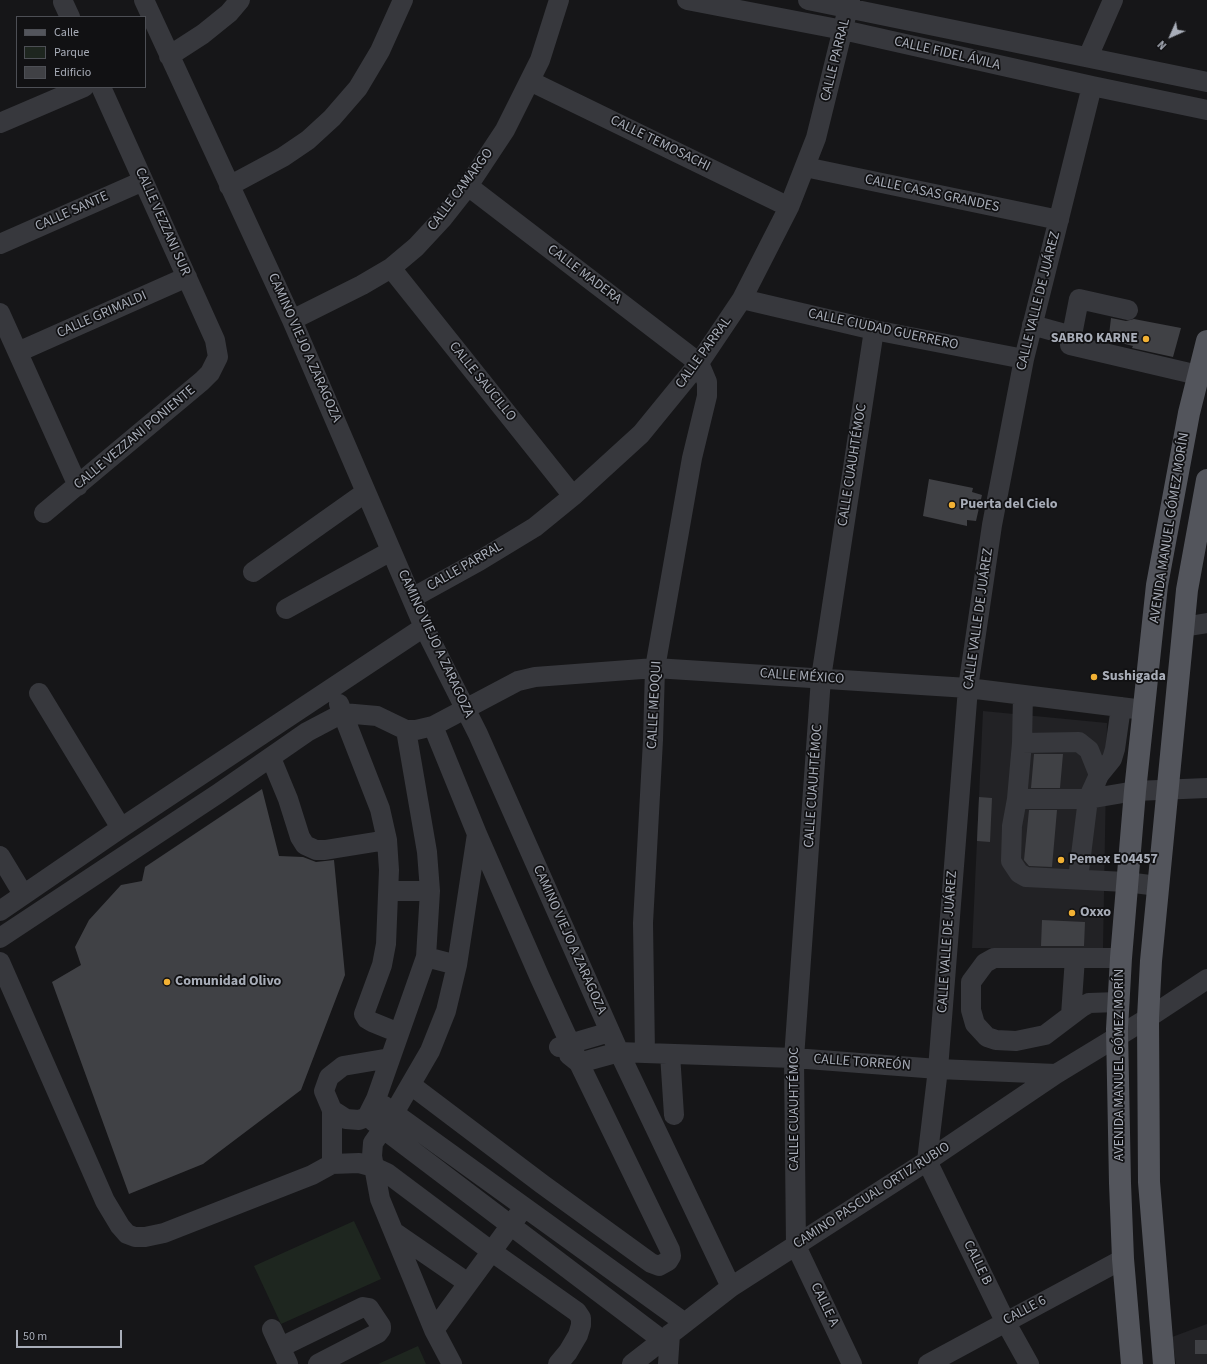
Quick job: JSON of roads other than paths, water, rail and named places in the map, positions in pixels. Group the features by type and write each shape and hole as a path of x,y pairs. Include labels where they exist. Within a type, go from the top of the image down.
{"main road":[{"name":"AVENIDA MANUEL GÓMEZ MORÍN","path":"1132,1364 1122,1259 1118,1036 1118,1002 1126,882 1157,585 1189,413 1207,340"},
{"name":"AVENIDA MANUEL GÓMEZ MORÍN","path":"1164,1364 1149,1182 1148,1018 1158,886 1187,590 1207,480"}],"street":[{"name":"CAMINO VIEJO A ZARAGOZA","path":"144,0 292,320 424,627 465,708 619,1052 731,1287"},
{"path":"169,56 203,34 229,13 240,0"},
{"path":"229,186 283,158 308,140 332,118 358,88 380,50 403,0"},
{"name":"CALLE CAMARGO","path":"292,320 362,285 391,268 416,247 442,219 468,186 505,130 542,54 559,0"},
{"name":"CALLE FIDEL ÁVILA","path":"687,0 843,30 1092,86 1207,110"},
{"name":"CALLE FIDEL ÁVILA","path":"808,0 849,4 1207,82"},
{"path":"1088,57 1113,0"},
{"name":"CALLE PARRAL","path":"412,598 479,561 534,527 573,496 641,434 700,363 742,299 789,207 816,138 849,4"},
{"name":"CALLE TEMOSACHI","path":"530,81 789,207"},
{"name":"CALLE VALLE DE JUÁREZ","path":"926,1161 938,1069 968,688 992,525 1024,359 1092,86"},
{"path":"0,124 82,88"},
{"name":"CALLE VEZZANI SUR","path":"101,88 215,340 218,357"},
{"name":"CALLE CASAS GRANDES","path":"805,167 1058,220"},
{"name":"CALLE SANTE","path":"0,244 143,181"},
{"name":"CALLE MADERA","path":"468,186 700,363"},
{"name":"CALLE SAUCILLO","path":"391,268 573,496"},
{"name":"CALLE GRIMALDI","path":"18,352 187,277"},
{"name":"CALLE CIUDAD GUERRERO","path":"742,299 874,330 1024,359"},
{"path":"1128,310 1079,299 1070,345 1198,375"},
{"path":"0,313 78,486"},
{"path":"1032,325 1072,336"},
{"name":"CALLE CUAUHTÉMOC","path":"796,1246 794,1058 821,678 874,330"},
{"name":"CALLE VEZZANI PONIENTE","path":"44,513 202,381 210,373 218,357"},
{"name":"CALLE MEOQUI","path":"646,1053 643,923 653,740 655,668 692,458 707,396 707,382 700,363"},
{"path":"252,572 366,492"},
{"path":"286,609 392,551"},
{"path":"1183,627 1207,623"},
{"path":"0,911 121,828 424,627"},
{"name":"CALLE MÉXICO","path":"406,730 416,730 433,726 518,681 535,677 655,668 968,688 1144,710"},
{"path":"331,688 343,713 380,809 387,840 390,890 386,944 382,965 364,1014 367,1019 372,1022 399,1033"},
{"path":"40,694 121,828"},
{"path":"1024,695 1022,743 1017,799 1012,826 1011,861 1015,868 1026,877 1126,882 1158,886"},
{"path":"1078,879 1088,799 1099,775 1112,759 1115,749 1121,707"},
{"path":"0,938 271,758 307,732 343,713 378,716 406,730 426,845 430,891 426,957 376,1099 367,1117"},
{"path":"411,1085 542,1184 651,1263 659,1266 668,1261 671,1256 670,1250 579,1063 540,978 477,834 433,726"},
{"path":"1022,743 1079,742 1089,750 1099,775"},
{"path":"271,758 288,799 300,837 306,846 316,850 325,850 387,840"},
{"path":"1017,799 1088,799 1135,791 1207,788"},
{"path":"452,1364 434,1330 380,1199 372,1156 374,1143 411,1085 430,1051 443,1018 457,965 477,834"},
{"path":"0,856 23,894"},
{"path":"390,890 430,891"},
{"path":"426,957 457,965"},
{"path":"1118,1002 1089,1003 1045,1035 1016,1041 996,1040 987,1037 975,1024 970,1010 971,982 985,963 994,958 1121,958"},
{"path":"1071,1015 1075,958"},
{"path":"0,962 105,1200 120,1226 127,1234 134,1237 145,1237 164,1233 312,1175 332,1164 359,1163 374,1167 387,1173 491,1251 577,1312 581,1318 581,1325 578,1335 568,1352 558,1364"},
{"name":"CAMINO PASCUAL ORTIZ RUBIO","path":"632,1364 731,1287 926,1161 1056,1074 1148,1018 1207,979"},
{"path":"571,1043 610,1032"},
{"name":"CALLE TORREÓN","path":"579,1063 619,1052 794,1058 938,1069 1056,1074"},
{"path":"670,1054 674,1115"},
{"path":"332,1164 332,1110 324,1091 329,1077 343,1066 390,1058"},
{"path":"376,1099 389,1121 510,1225 672,1332"},
{"path":"332,1110 346,1119 359,1120 367,1117 389,1121 524,1207 672,1332"},
{"name":"CALLE B","path":"926,1161 1005,1321 1029,1364"},
{"path":"434,1330 510,1225 542,1184"},
{"path":"394,1232 468,1283"},
{"name":"CALLE A","path":"796,1246 852,1364"},
{"name":"CALLE 6","path":"928,1364 1122,1259"},
{"path":"272,1329 285,1356 363,1307 369,1308 381,1326 378,1333 318,1364"},
{"path":"668,1364 672,1332"}],"place":[{"name":"SABRO KARNE","path":"1146,339"},
{"name":"Puerta del Cielo","path":"952,505"},
{"name":"Sushigada","path":"1094,677"},
{"name":"Pemex E04457","path":"1061,860"},
{"name":"Oxxo","path":"1072,913"},
{"name":"Comunidad Olivo","path":"167,982"}]}
